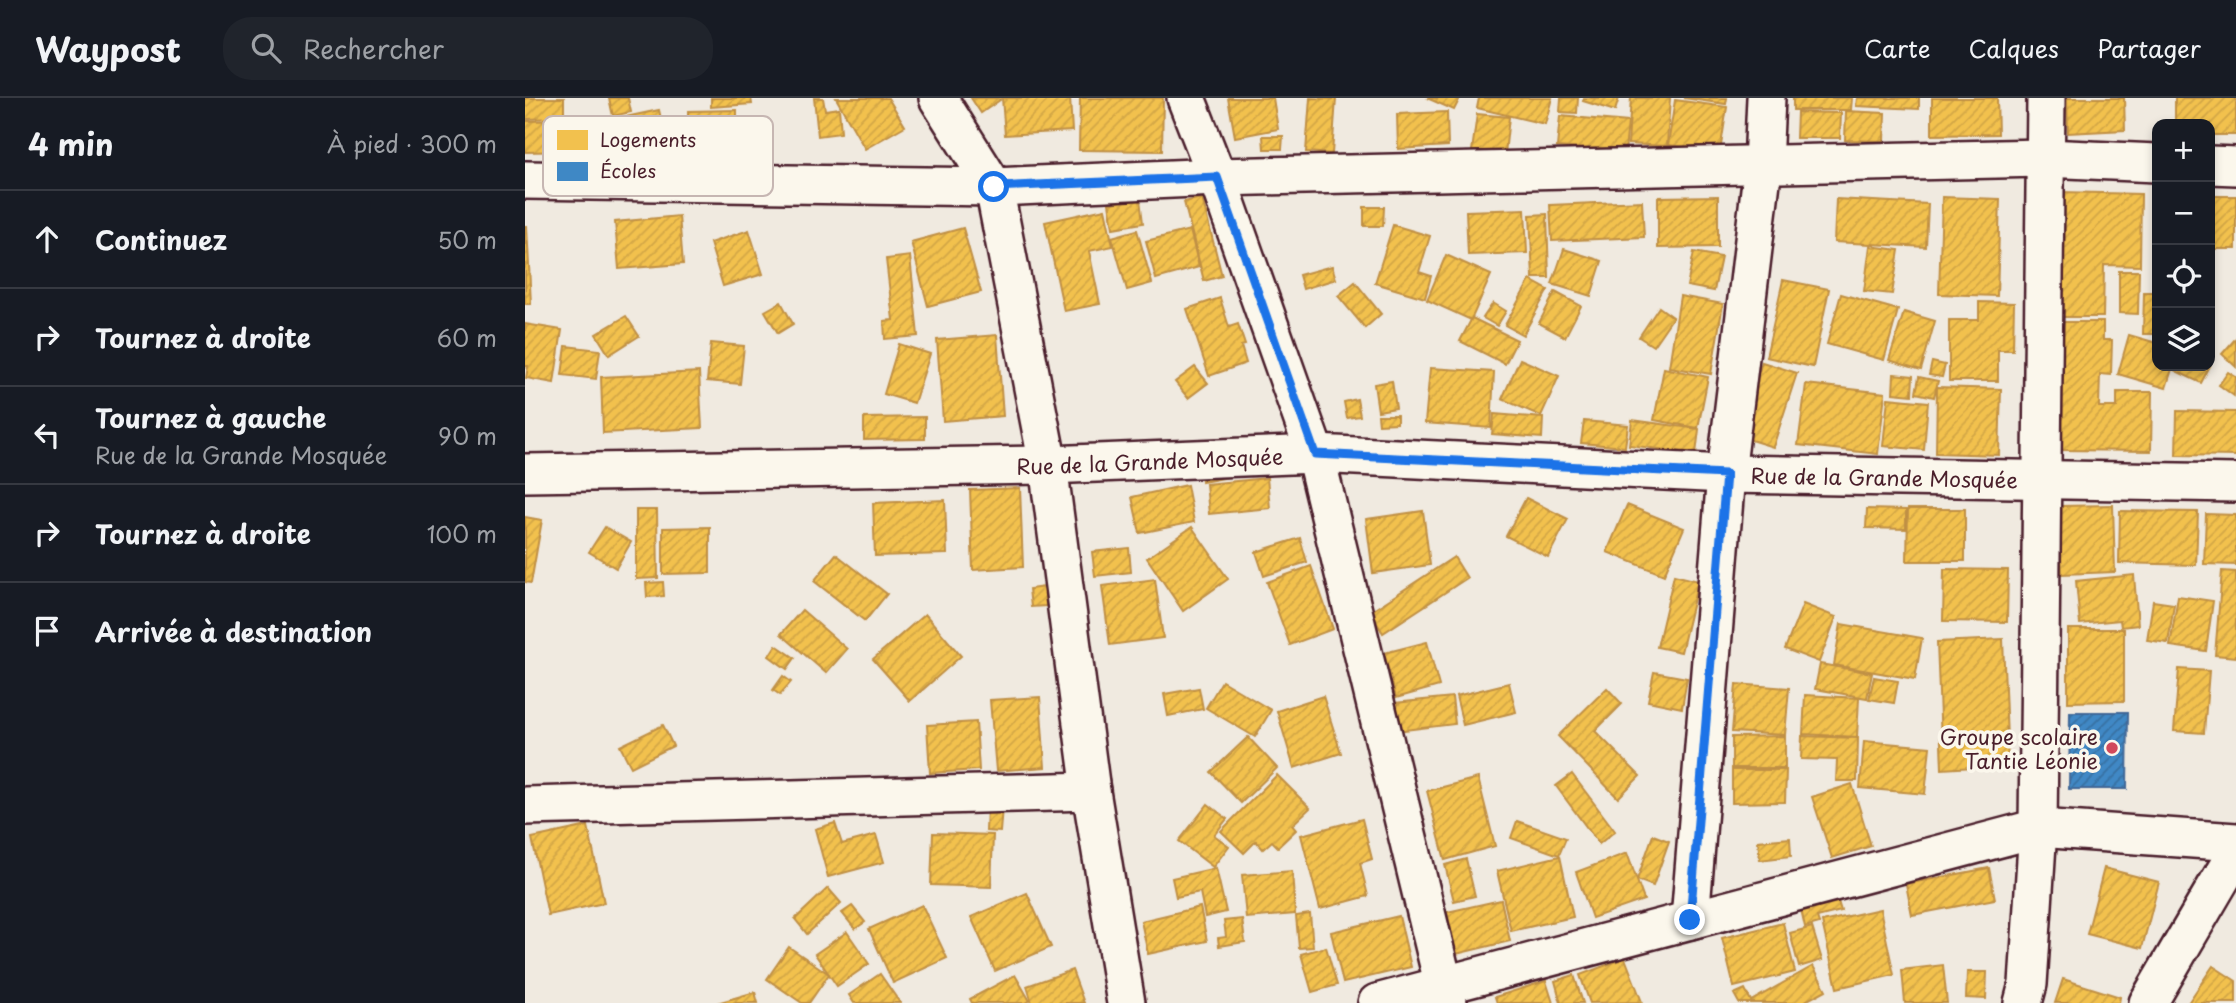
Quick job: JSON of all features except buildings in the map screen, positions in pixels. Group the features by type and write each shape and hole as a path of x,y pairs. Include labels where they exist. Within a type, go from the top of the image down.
{"street":[{"path":"938,98 994,187 1048,465 1091,791 1126,1003"},
{"path":"1186,98 1217,177 1315,454 1446,994"},
{"path":"1690,920 1726,474 1763,165 1766,98"},
{"path":"2023,1003 2028,984 2038,828 2046,98"},
{"path":"773,184 994,187 1217,177 2045,158 2152,163"},
{"path":"2215,165 2236,166"},
{"path":"525,180 543,180"},
{"name":"Rue de la Grande Mosquée","path":"525,473 1048,465 1315,454 1726,474 2236,483"},
{"path":"525,806 1091,791"},
{"path":"1377,1003 1446,994 1690,920 2038,828 2236,842"},
{"path":"2148,1003 2236,853"}],"place":[{"name":"Groupe scolaire Tantie Léonie","path":"2112,748"}],"route":[{"path":"994,187 1217,177 1315,454 1726,474 1690,920"}]}
